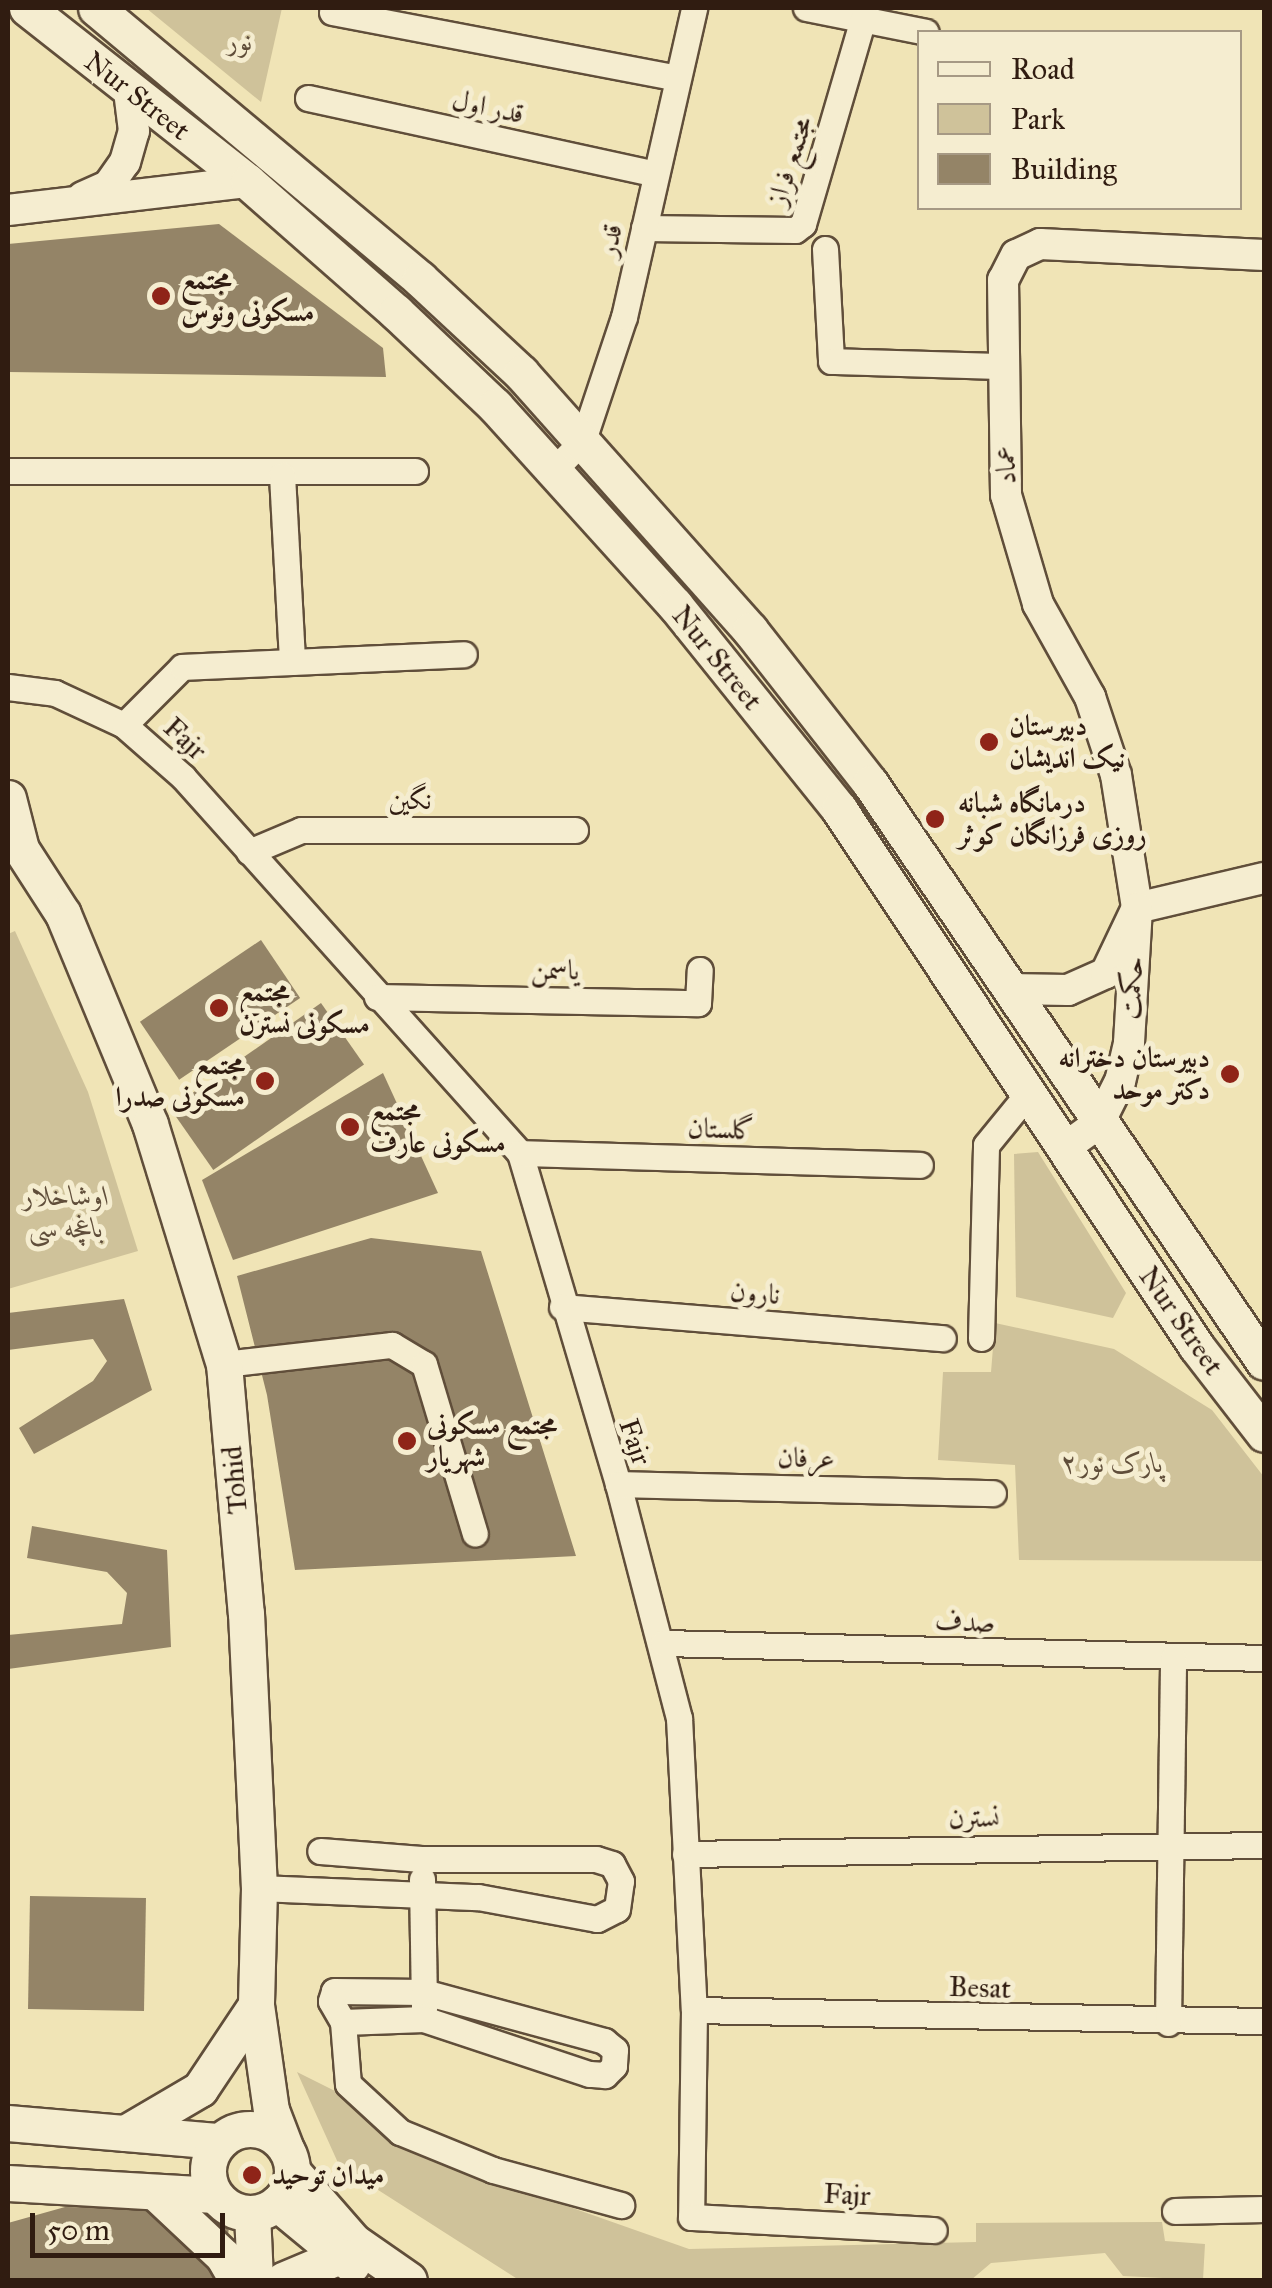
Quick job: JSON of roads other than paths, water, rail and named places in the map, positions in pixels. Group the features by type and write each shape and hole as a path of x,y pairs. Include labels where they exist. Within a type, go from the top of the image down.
{"main road":[{"name":"Nur Street","path":"27,8 248,182 476,388 675,605 839,809 1026,1096 1264,1434"},
{"name":"Nur Street","path":"96,8 420,280 583,440 750,630 870,782 1264,1362"},
{"name":"Tohid","path":"8,798 14,844 62,914 144,1106 224,1364 244,1577 259,1888 256,2006 272,2110 289,2160"},
{"path":"125,2134 200,2089 256,2006"},
{"path":"256,2006 231,2135 207,2174 215,2196 231,2209 264,2208 409,2280"},
{"path":"8,2123 125,2134 274,2136 346,2249 373,2280"},
{"path":"256,2280 264,2208 289,2160"},
{"path":"8,2183 215,2196"},
{"path":"156,2193 222,2256 237,2280"},
{"path":"283,2280 346,2249"}],"street":[{"name":"قدر","path":"552,471 583,440 624,317 694,8"},
{"path":"806,8 917,30"},
{"path":"332,12 678,78"},
{"name":"مجتمع فراز","path":"644,228 794,230 803,224 863,19"},
{"path":"72,202 108,186 125,162 134,132 129,91"},
{"name":"قدر اول","path":"308,98 656,174"},
{"path":"8,210 248,182"},
{"name":"عماد","path":"1137,908 1116,775 1090,698 1038,604 1006,495 1002,280 1007,264 1026,248 1264,255"},
{"path":"825,250 832,361 1003,366"},
{"path":"8,471 282,475 415,472"},
{"path":"282,475 292,662"},
{"path":"124,724 182,667 464,654"},
{"name":"Fajr","path":"8,686 55,693 124,724 183,777 520,1153 663,1643 678,1718 694,2010 691,2217 934,2230"},
{"name":"نگین","path":"249,852 300,830 575,830"},
{"path":"1137,908 1264,878"},
{"name":"حکمت","path":"1009,989 1068,990 1106,973 1137,908"},
{"name":"حکمت","path":"1099,1123 1120,1082 1130,1044 1137,908"},
{"name":"یاسمن","path":"377,996 698,1003 700,970"},
{"path":"980,1338 986,1144 1026,1096"},
{"path":"1063,1149 1099,1123"},
{"name":"گلستان","path":"520,1153 920,1165"},
{"name":"نارون","path":"562,1307 942,1338"},
{"path":"224,1364 392,1345 424,1364 474,1534"},
{"name":"عرفان","path":"618,1484 993,1493"},
{"name":"صدف","path":"663,1643 1264,1658"},
{"path":"1168,2024 1173,1658"},
{"name":"نسترن","path":"685,1854 1264,1845"},
{"path":"259,1888 478,1897 597,1919 617,1908 620,1881 612,1864 596,1859 421,1859 320,1851"},
{"path":"421,1859 424,2019"},
{"path":"343,2022 424,2019 589,2074 605,2075 614,2066 615,2050 604,2041 424,1992 334,1991 331,2001 343,2022 348,2084 400,2132 493,2170 621,2205"},
{"name":"Besat","path":"694,2010 1168,2024 1264,2021"},
{"path":"1176,2211 1264,2209"}],"place":[{"name":"مجتمع مسکونی ونوس","path":"161,296"},
{"name":"دبیرستان نیک اندیشان","path":"989,742"},
{"name":"درمانگاه شبانه روزی فرزانگان کوثر","path":"935,819"},
{"name":"مجتمع مسکونی نسترن","path":"219,1008"},
{"name":"دبیرستان دخترانه دکتر موحد","path":"1230,1074"},
{"name":"مجتمع مسکونی صدرا","path":"265,1081"},
{"name":"مجتمع مسکونی عارف","path":"350,1127"},
{"name":"مجتمع مسکونی شهریار","path":"407,1441"},
{"name":"میدان توحید","path":"252,2175"}],"park label":[{"name":"نور","path":"240,41"},
{"name":"اوشاخلار باغچه سی","path":"66,1212"},
{"name":"پارک نور۲","path":"1113,1463"}]}
